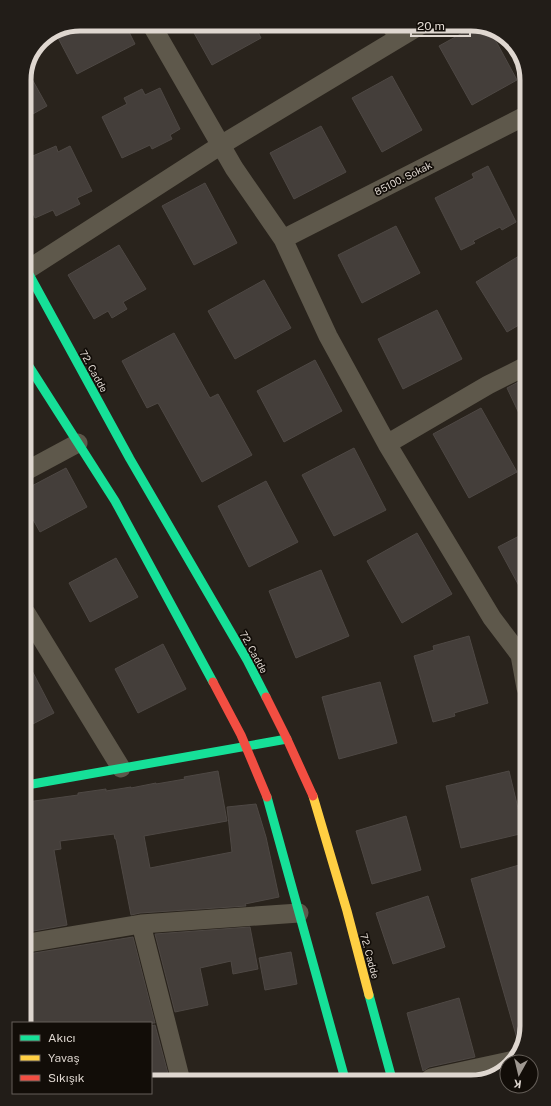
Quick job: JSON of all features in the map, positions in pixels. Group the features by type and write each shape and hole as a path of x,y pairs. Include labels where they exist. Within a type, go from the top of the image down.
{"main road":[{"name":"72. Cadde","path":"31,278 130,459 247,660 287,739 312,793 391,1075"},
{"path":"31,369 115,501 242,735 269,802 344,1075"},
{"path":"31,784 287,739"}],"street":[{"path":"155,31 234,168 283,240 328,336 387,444 492,618 520,652"},
{"path":"31,266 221,145 394,31"},
{"name":"85100. Sokak","path":"283,240 520,119"},
{"path":"387,444 488,385 520,369"},
{"path":"31,468 78,443"},
{"path":"31,621 121,768"},
{"path":"31,942 141,924 299,913"},
{"path":"141,924 179,1075"},
{"path":"445,1075 499,1063"}],"building":[{"path":"80,31 128,31 135,44 77,74 57,37 70,32"},
{"path":"193,31 258,31 261,38 212,65"},
{"path":"466,31 481,32 490,35 494,37 517,80 472,105 439,46"},
{"path":"392,76 422,130 382,152 352,98"},
{"path":"31,77 47,106 31,115"},
{"path":"160,88 180,129 170,135 172,139 152,149 150,145 122,158 102,117 127,104 124,98 142,89 145,95"},
{"path":"321,126 346,172 294,199 270,153"},
{"path":"56,146 58,152 70,146 92,191 77,198 80,204 56,216 53,210 35,218 31,209 31,157"},
{"path":"488,166 516,222 502,230 500,227 473,241 475,243 461,250 435,198 474,178 472,174"},
{"path":"205,183 237,243 194,265 162,206"},
{"path":"396,226 420,273 362,303 338,255"},
{"path":"119,245 146,289 123,302 127,309 112,318 108,311 94,319 68,275"},
{"path":"520,255 520,324 507,332 476,282"},
{"path":"264,280 291,328 235,359 208,311"},
{"path":"437,310 462,359 403,389 378,339"},
{"path":"174,333 210,398 218,394 252,455 202,482 158,403 147,408 122,361"},
{"path":"315,360 342,411 284,442 257,391"},
{"path":"520,381 520,416 507,388"},
{"path":"481,408 517,472 469,498 433,434"},
{"path":"354,448 386,510 334,536 302,475"},
{"path":"66,468 87,507 40,532 31,516 31,486"},
{"path":"266,481 298,542 249,567 218,506"},
{"path":"417,533 452,594 402,623 367,561"},
{"path":"520,536 520,588 498,547"},
{"path":"116,558 138,597 90,622 69,583"},
{"path":"321,570 349,636 296,658 269,591"},
{"path":"469,636 488,703 454,713 455,716 433,722 414,656 434,650 433,646"},
{"path":"163,644 186,689 138,713 115,669"},
{"path":"31,669 54,713 31,725"},
{"path":"380,682 397,743 339,759 322,697"},
{"path":"218,771 227,821 144,836 150,868 232,852 227,807 256,804 266,837 279,897 245,904 246,906 140,913 131,915 114,834 60,841 61,849 54,850 67,925 31,931 31,801 78,795 78,793 106,789 106,791 131,788 185,779 184,777"},
{"path":"509,771 520,816 520,834 461,848 446,786"},
{"path":"406,816 421,870 372,884 356,831"},
{"path":"520,865 520,1032 518,1040 471,879"},
{"path":"428,896 445,947 393,964 376,913"},
{"path":"250,927 258,969 233,974 231,961 200,968 208,1005 175,1012 155,934"},
{"path":"133,937 155,1023 31,1022 31,954"},
{"path":"291,952 297,984 265,990 259,958"},
{"path":"459,998 475,1057 429,1067 423,1071 407,1013"},
{"path":"155,1025 168,1075 152,1075 152,1026"}],"traffic: fast":[{"path":"31,278 130,459 247,660 266,697"},
{"path":"31,369 115,501 213,682"},
{"path":"31,784 287,739"},
{"path":"267,797 344,1075"},
{"path":"369,995 391,1075"}],"traffic: slow":[{"path":"313,796 347,911 369,995"}],"traffic: jam":[{"path":"213,682 241,735 267,797"},
{"path":"266,697 313,796"}]}
